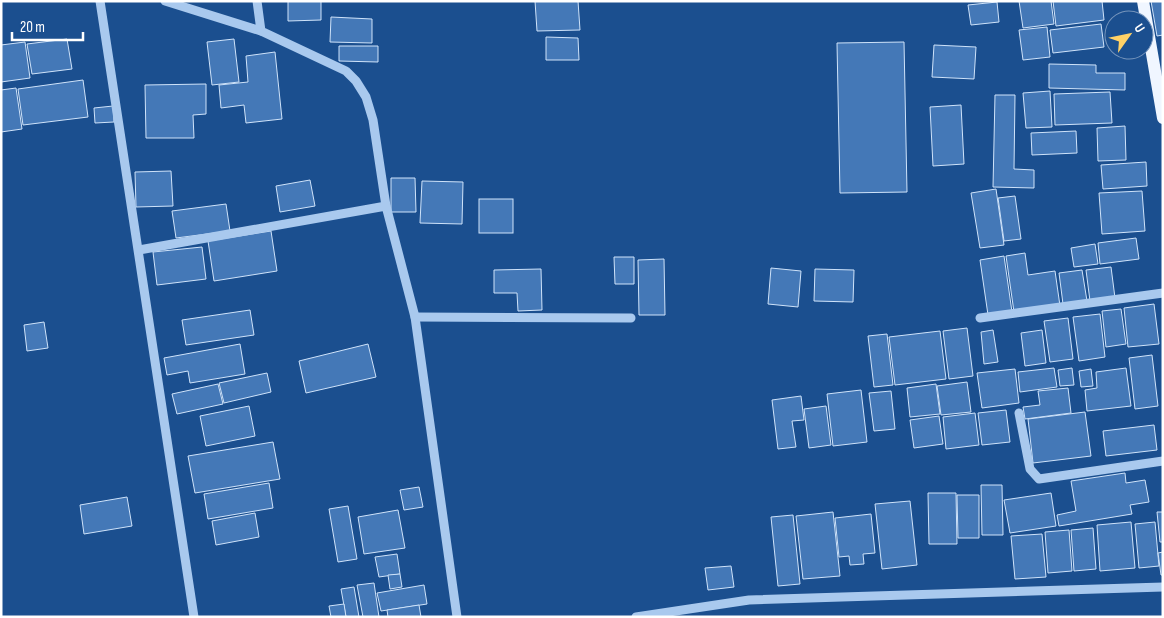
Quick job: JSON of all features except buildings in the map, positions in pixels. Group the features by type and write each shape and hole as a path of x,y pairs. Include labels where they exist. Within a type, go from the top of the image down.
{"main road":[{"path":"1142,1 1163,118"}],"street":[{"path":"100,1 194,617"},
{"path":"165,1 261,31 346,71 356,81 366,98 373,120 386,206 414,317 458,617"},
{"path":"257,1 261,31"},
{"path":"139,250 386,206"},
{"path":"980,318 1163,293"},
{"path":"414,317 630,318"},
{"path":"1019,413 1030,469 1039,478 1163,461"},
{"path":"636,617 698,606 798,597 1055,592 1163,586"}]}
